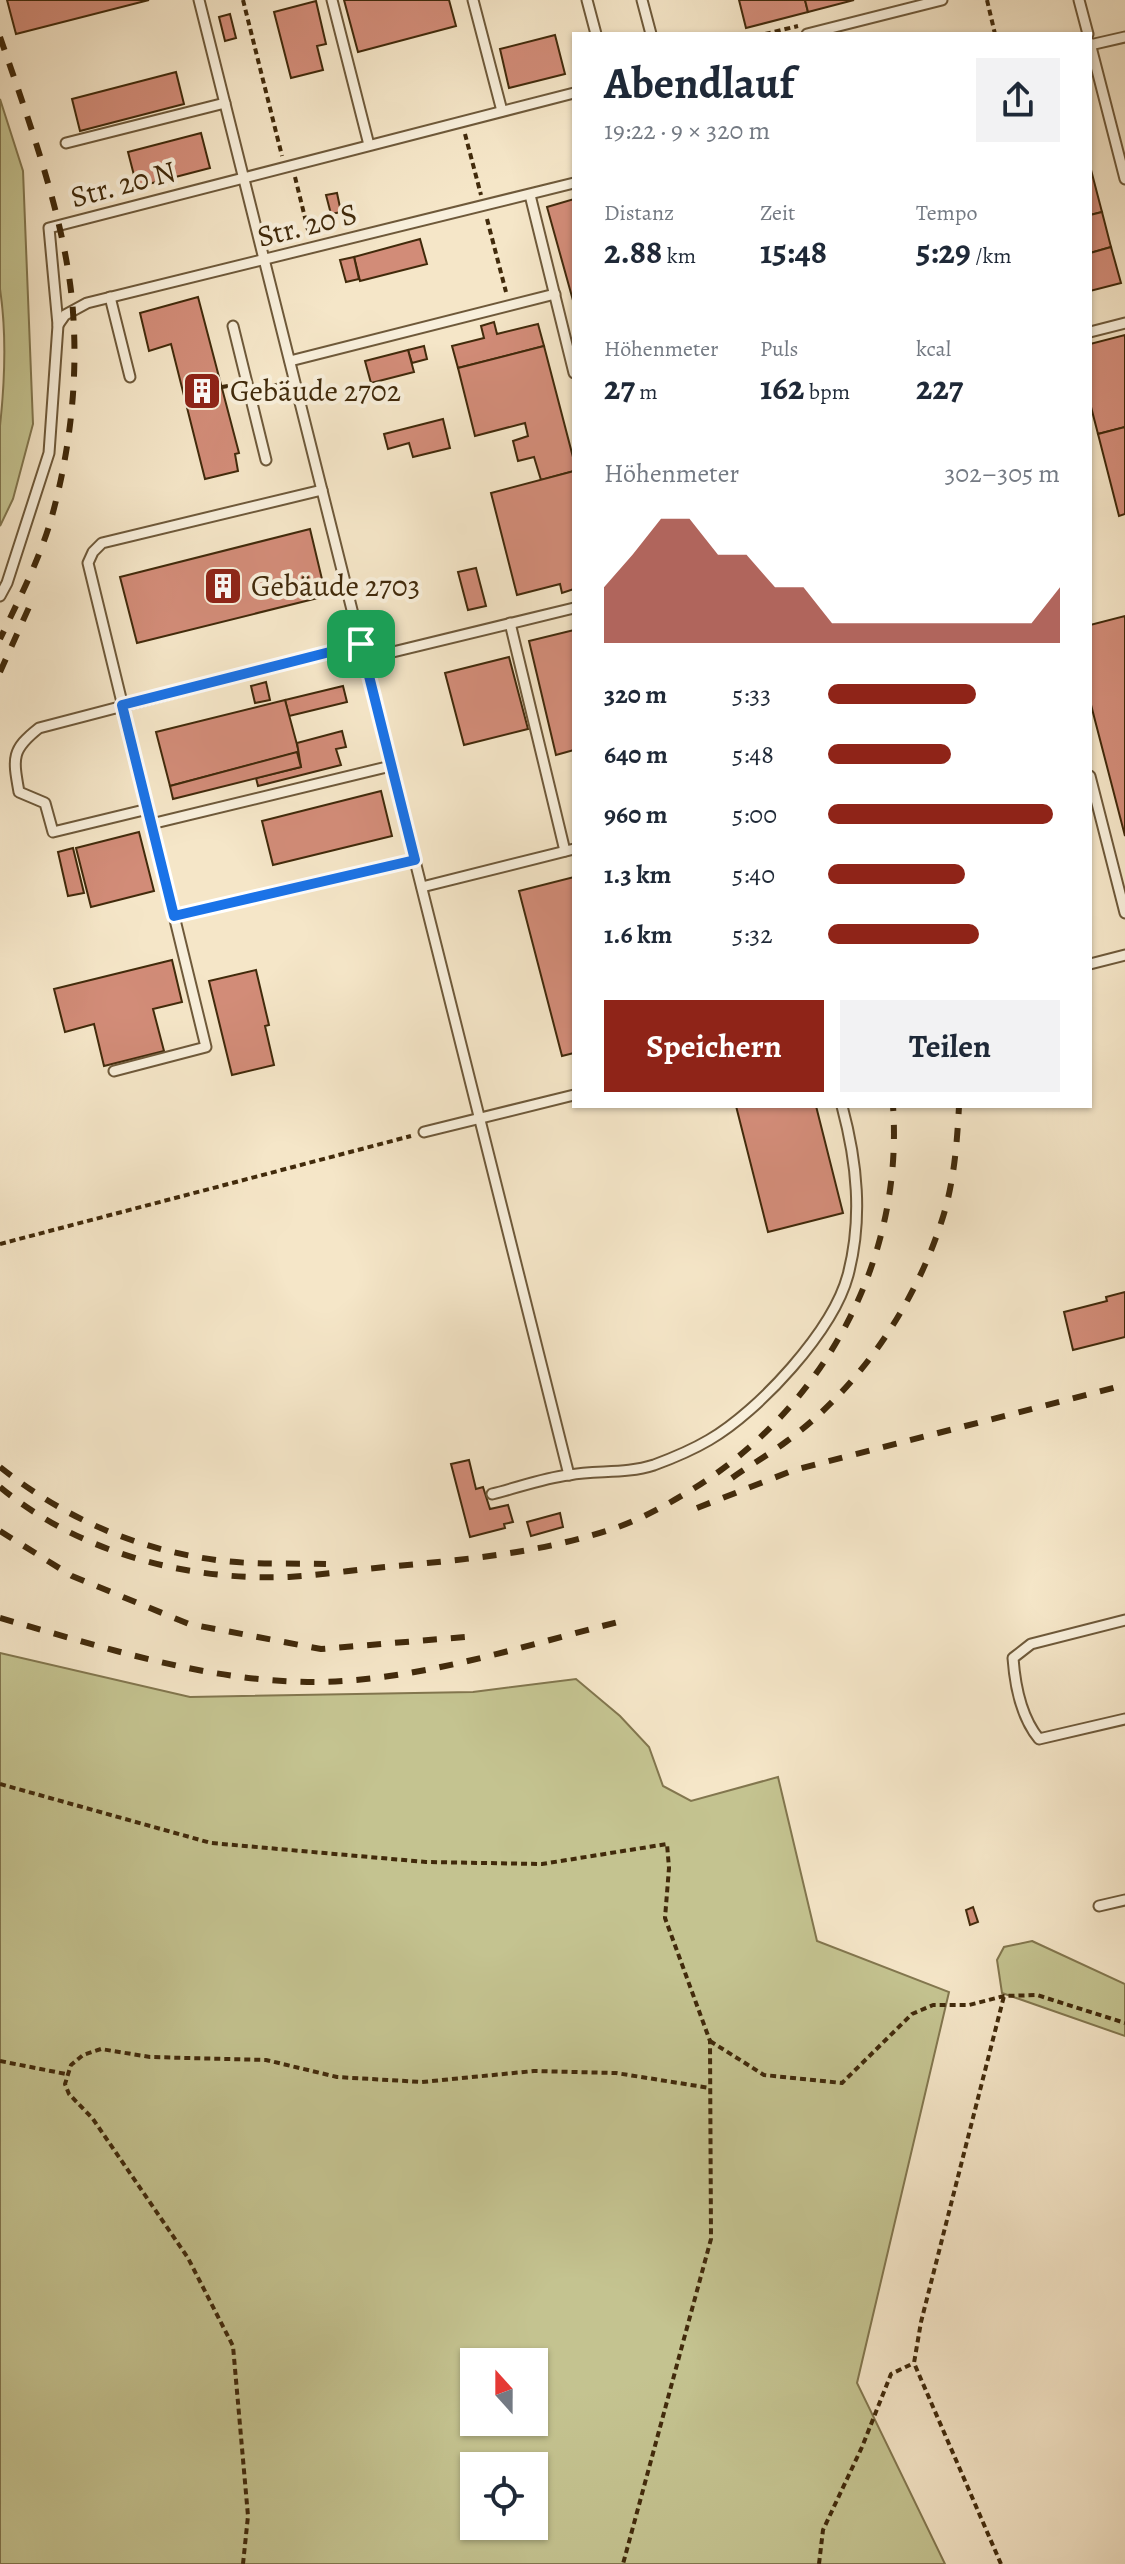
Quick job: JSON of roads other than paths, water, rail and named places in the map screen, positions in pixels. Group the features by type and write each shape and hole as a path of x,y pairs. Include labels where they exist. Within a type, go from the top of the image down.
{"lane":[{"path":"199,0 569,1475"},
{"path":"332,0 369,145"},
{"path":"473,0 502,111"},
{"path":"587,0 595,32"},
{"path":"642,0 650,32"},
{"path":"815,32 942,0"},
{"path":"1079,0 1087,32"},
{"path":"1092,45 1125,37"},
{"path":"1092,53 1125,179"},
{"name":"Str. 20 N","path":"0,596 7,583 49,453 58,325 49,228 572,94"},
{"path":"66,143 225,103"},
{"name":"Str. 20 S","path":"58,325 73,309 110,297 572,184"},
{"path":"530,195 572,365"},
{"path":"290,361 555,294"},
{"path":"110,297 130,377"},
{"path":"1092,331 1125,323"},
{"path":"233,326 266,460"},
{"path":"250,396 295,385"},
{"path":"114,1071 206,1047 88,563 102,543 322,490"},
{"path":"364,659 572,608"},
{"path":"422,887 570,850 510,623"},
{"path":"148,809 53,832 45,803 19,792 13,760 20,743 39,728 361,644"},
{"path":"151,824 391,766"},
{"path":"1092,784 1125,913"},
{"path":"174,916 415,860"},
{"path":"1092,963 1125,955"},
{"path":"424,1132 572,1095"},
{"path":"492,1494 569,1475 618,1472 650,1466 686,1453 712,1439 766,1395 824,1324 840,1299 848,1275 858,1192 842,1108"},
{"path":"1125,1620 1031,1644 1013,1658 1014,1683 1030,1728 1039,1739 1125,1719"},
{"path":"1099,1906 1125,1900"}],"railway":[{"path":"0,37 55,208 69,278 74,364 68,441 52,516 35,563 0,639"},
{"path":"0,672 30,605"},
{"path":"0,1487 31,1510 99,1546 174,1568 251,1577 301,1576 497,1555 579,1539 627,1524 688,1492 735,1459 778,1420 814,1376 844,1328 868,1276 884,1221 893,1164 893,1108"},
{"path":"732,1478 787,1441 838,1396 861,1370 900,1313 917,1283 942,1220 954,1163 959,1108"},
{"path":"697,1508 794,1470 1125,1385"},
{"path":"0,1467 49,1502 75,1516 157,1548 230,1562 326,1564"},
{"path":"0,1531 72,1576 189,1624 321,1649 465,1637"},
{"path":"0,1618 116,1651 195,1669 235,1676 315,1682 392,1676 430,1669 618,1622"}],"place":[{"name":"Gebäude 2702","path":"202,391"},
{"name":"Gebäude 2703","path":"223,586"}]}
